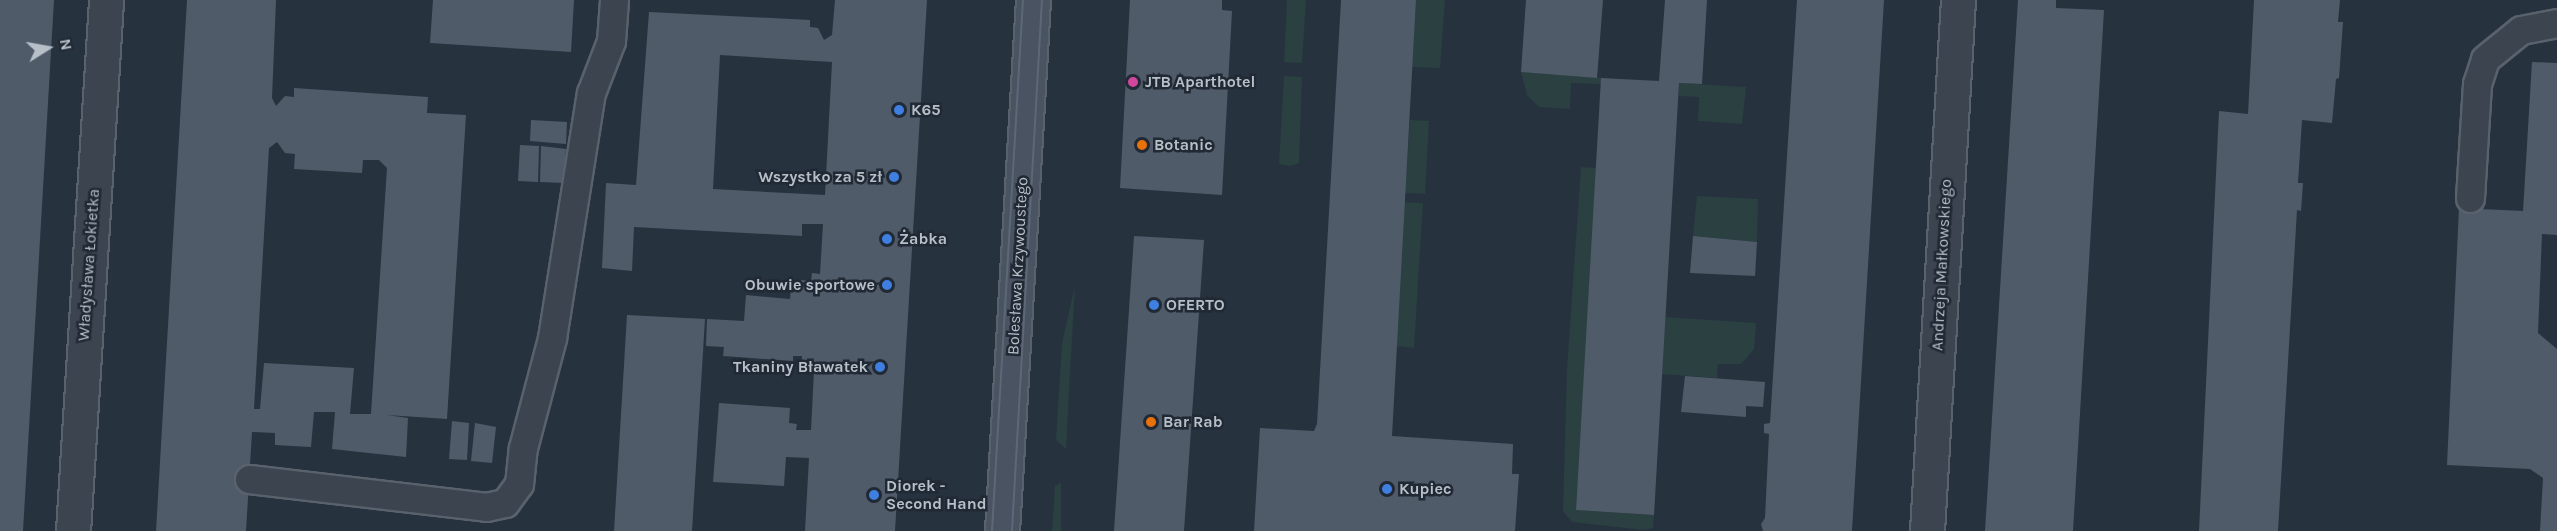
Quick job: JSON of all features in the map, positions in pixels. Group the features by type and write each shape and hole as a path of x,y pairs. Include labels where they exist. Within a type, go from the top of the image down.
{"street":[{"name":"Władysława Łokietka","path":"73,531 106,0"},
{"name":"Bolesława Krzywoustego","path":"1002,531 1033,0"},
{"name":"Andrzeja Małkowskiego","path":"1927,531 1958,0"}],"lane":[{"path":"249,479 486,507 505,503 519,484 524,447 552,338 591,93 611,41 614,0"},
{"path":"2470,198 2477,84 2485,59 2521,30 2557,23"}],"green space":[{"path":"1287,0 1306,0 1302,63 1284,62"},
{"path":"1416,0 1445,0 1440,68 1412,67"},
{"path":"1521,72 1601,78 1601,84 1571,83 1570,109 1539,107 1527,95"},
{"path":"1284,76 1302,77 1299,163 1290,166 1279,164"},
{"path":"1679,83 1746,87 1742,124 1698,121 1699,97 1679,96"},
{"path":"1410,120 1429,121 1425,194 1405,193"},
{"path":"1581,167 1597,168 1576,510 1654,515 1653,528 1644,530 1572,522 1563,511 1567,368"},
{"path":"1697,196 1758,199 1757,242 1693,236"},
{"path":"1404,202 1423,203 1414,348 1396,346"},
{"path":"1075,286 1066,449 1056,440 1062,343"},
{"path":"1665,317 1756,323 1754,349 1741,364 1718,364 1717,378 1662,374"},
{"path":"1061,483 1061,531 1052,531 1055,486"}],"building":[{"path":"0,0 54,0 23,531 0,531"},
{"path":"187,0 276,0 272,98 276,106 285,96 294,97 294,88 428,97 427,113 466,115 447,419 387,415 408,418 406,457 332,449 335,412 314,412 311,447 275,445 275,433 252,432 246,531 156,531","holes":["277,142 285,153 295,154 294,169 362,173 363,160 379,160 387,168 371,414 350,414 354,368 264,363 260,409 254,409 269,148"]},
{"path":"433,0 574,0 571,52 430,43"},
{"path":"835,0 927,0 895,531 805,531 809,458 786,457 784,486 713,482 719,403 790,408 789,423 797,424 796,430 811,430 814,371 801,371 802,356 793,356 793,361 723,356 724,347 706,346 707,319 744,321 746,295 790,299 791,288 801,288 801,280 811,281 812,273 820,274 823,224 802,224 802,236 634,227 632,271 602,268 606,183 636,185 649,12 810,20 810,27 818,28 824,40 832,35","holes":["720,55 832,62 825,195 713,189"]},
{"path":"1130,0 1222,0 1222,10 1232,11 1222,195 1120,188"},
{"path":"1341,0 1416,0 1392,436 1513,444 1512,474 1519,474 1515,531 1254,531 1260,428 1314,431 1317,424"},
{"path":"1526,0 1603,0 1597,78 1521,72"},
{"path":"1665,0 1707,0 1702,84 1679,83 1654,515 1576,510 1601,78 1659,81"},
{"path":"1797,0 1884,0 1852,531 1763,531 1761,524 1765,518 1769,434 1764,433 1764,424 1770,423"},
{"path":"2018,0 2056,0 2056,8 2104,10 2073,531 1985,531"},
{"path":"2254,0 2340,0 2338,22 2343,22 2339,78 2336,79 2332,123 2302,120 2298,183 2303,183 2301,211 2297,210 2278,531 2199,531 2219,111 2248,114"},
{"path":"2532,62 2557,63 2557,235 2542,234 2538,333 2557,349 2557,531 2540,531 2543,478 2530,469 2447,465 2459,208 2523,211"},
{"path":"531,120 567,122 566,144 530,141"},
{"path":"520,145 539,146 538,182 518,181"},
{"path":"541,146 566,149 564,183 540,182"},
{"path":"1134,236 1204,240 1184,531 1114,531"},
{"path":"1693,236 1757,242 1755,276 1690,273"},
{"path":"627,315 705,319 692,531 614,531"},
{"path":"1685,376 1765,382 1763,407 1746,406 1746,417 1681,412"},
{"path":"452,421 469,423 467,460 449,459"},
{"path":"475,423 496,427 492,463 471,461"}],"tram line":[{"path":"992,531 1023,0"},
{"path":"1012,531 1042,0"}],"place":[{"name":"JTB Aparthotel","path":"1133,82"},
{"name":"K65","path":"899,110"},
{"name":"Botanic","path":"1142,145"},
{"name":"Wszystko za 5 zł","path":"894,177"},
{"name":"Żabka","path":"887,239"},
{"name":"Obuwie sportowe","path":"887,285"},
{"name":"OFERTO","path":"1154,305"},
{"name":"Tkaniny Bławatek","path":"880,367"},
{"name":"Bar Rab","path":"1151,422"},
{"name":"Kupiec","path":"1387,489"},
{"name":"Diorek - Second Hand","path":"874,495"}]}
